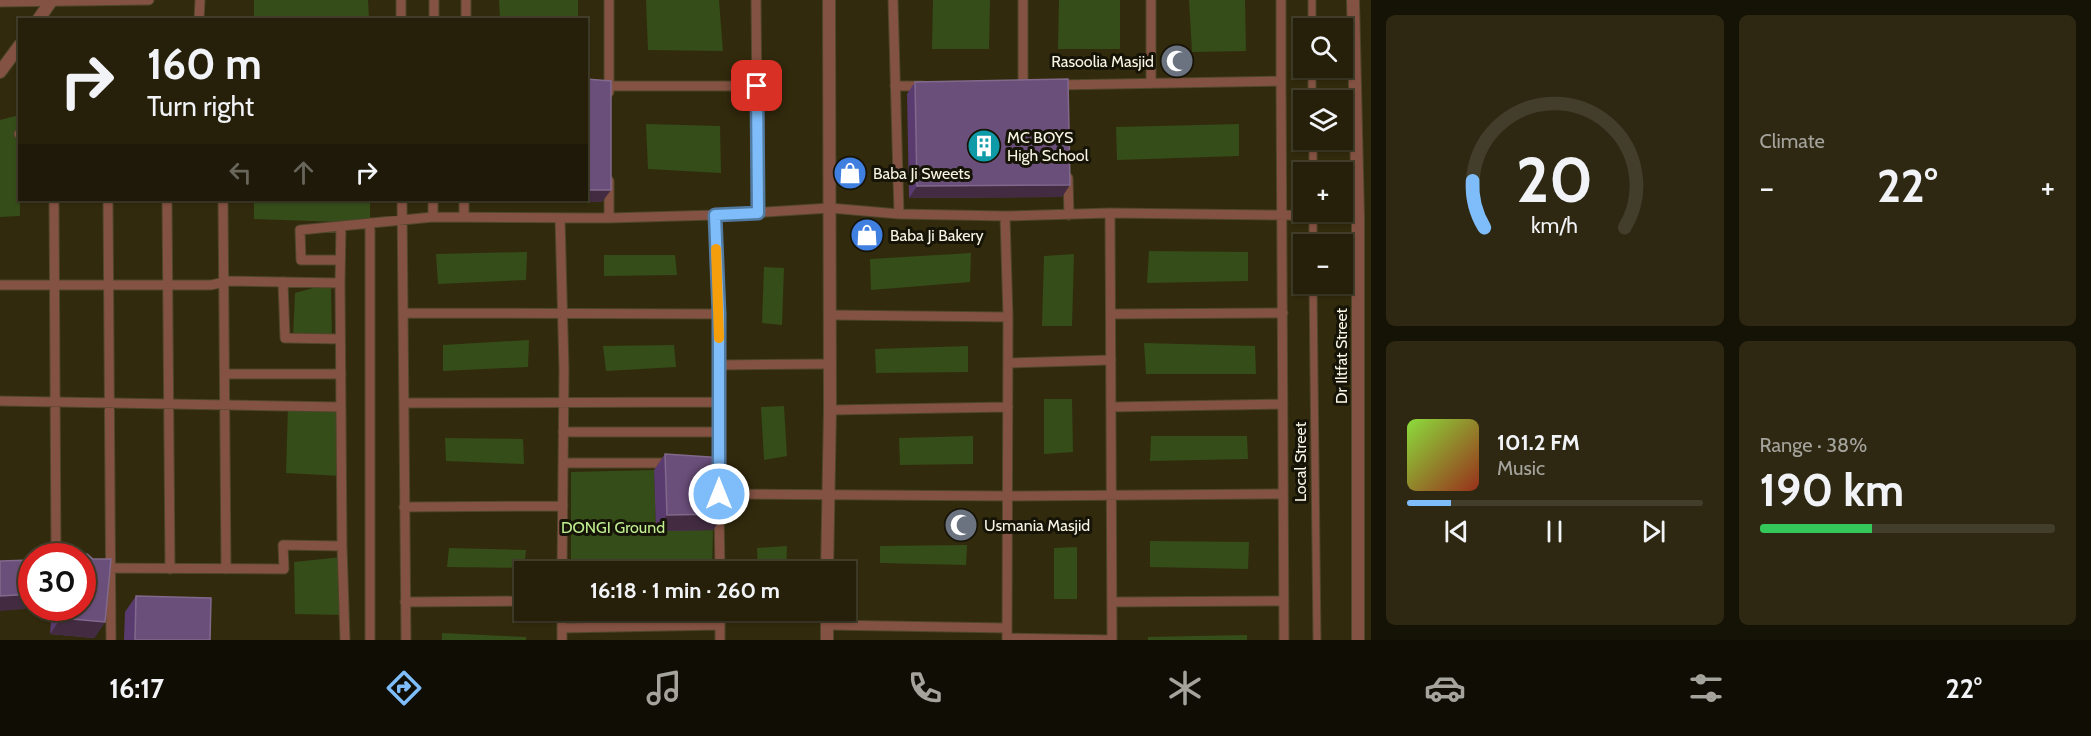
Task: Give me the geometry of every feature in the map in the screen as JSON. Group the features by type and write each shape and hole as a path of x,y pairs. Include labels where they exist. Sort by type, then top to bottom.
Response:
{"street":[{"path":"0,2 149,0"},
{"path":"200,0 200,18"},
{"path":"401,0 401,18"},
{"path":"434,0 434,18"},
{"path":"466,0 466,18"},
{"path":"609,0 609,98"},
{"path":"756,0 758,213"},
{"path":"827,561 830,410 829,0"},
{"path":"893,0 899,214"},
{"path":"1023,0 1023,85"},
{"path":"1151,0 1151,83"},
{"path":"1281,0 1284,640"},
{"path":"1312,0 1312,18"},
{"name":"Dr Iltfat Street","path":"1353,0 1358,216 1358,640"},
{"path":"39,18 51,1"},
{"path":"0,72 18,48"},
{"path":"1044,85 1281,81"},
{"path":"1011,86 1034,85"},
{"path":"1066,85 1066,96"},
{"path":"588,86 757,86"},
{"path":"895,86 930,86"},
{"path":"1068,167 1069,215"},
{"path":"609,170 609,218"},
{"path":"54,201 56,543"},
{"path":"108,201 111,640"},
{"path":"167,201 170,569"},
{"path":"223,201 226,569"},
{"path":"402,201 406,640"},
{"path":"433,201 433,217"},
{"path":"464,201 464,217"},
{"path":"340,260 301,260 300,230 433,217 609,218 830,208 899,214 1005,216 1110,213 1293,214"},
{"path":"1005,216 1008,317 1007,639 1112,640 1110,213"},
{"path":"715,215 719,314 720,561"},
{"path":"1353,216 1358,216"},
{"path":"560,218 564,403 562,561"},
{"path":"370,223 370,640"},
{"path":"340,226 340,407 345,640"},
{"path":"283,282 285,338 340,339"},
{"path":"0,285 340,283"},
{"name":"Local Street","path":"1313,294 1317,640"},
{"path":"404,313 719,314"},
{"path":"1111,314 1283,313"},
{"path":"830,315 1008,317"},
{"path":"1008,363 1111,360"},
{"path":"719,365 829,364"},
{"path":"225,374 341,374"},
{"path":"0,401 340,407"},
{"path":"405,403 719,402"},
{"path":"1111,407 1283,404"},
{"path":"830,410 1008,406"},
{"path":"563,432 719,432"},
{"path":"563,463 683,462"},
{"path":"707,462 719,462"},
{"path":"719,494 1111,496 1282,494"},
{"path":"404,507 563,506"},
{"path":"96,568 284,569 283,545 342,546"},
{"path":"405,602 514,601"},
{"path":"1112,602 1284,602"},
{"path":"562,640 563,621"},
{"path":"720,621 720,640"},
{"path":"826,621 827,640"},
{"path":"563,628 720,625"},
{"path":"826,625 1007,628"}],"green space":[{"path":"254,0 368,0 369,18 254,18"},
{"path":"499,0 578,0 578,18 500,18"},
{"path":"646,0 719,0 723,51 648,50"},
{"path":"933,0 990,0 989,49 932,49"},
{"path":"1059,0 1120,0 1120,49 1058,49"},
{"path":"1189,0 1245,0 1246,51 1192,52"},
{"path":"18,115 20,216 0,217 0,120"},
{"path":"646,124 720,126 721,173 648,169"},
{"path":"1239,124 1239,156 1117,160 1116,127"},
{"path":"254,201 370,201 370,223 254,219"},
{"path":"1149,251 1248,252 1248,281 1147,283"},
{"path":"527,252 526,280 438,284 436,254"},
{"path":"971,253 970,282 871,290 870,259"},
{"path":"1074,254 1072,326 1042,326 1044,256"},
{"path":"604,255 675,255 677,275 604,276"},
{"path":"764,267 784,268 782,325 762,323"},
{"path":"331,283 332,339 293,338 295,293"},
{"path":"529,340 528,367 443,371 443,345"},
{"path":"1144,343 1255,346 1256,374 1146,374"},
{"path":"674,345 676,367 606,371 603,346"},
{"path":"968,346 968,372 876,373 875,349"},
{"path":"1044,399 1072,399 1073,452 1044,454"},
{"path":"288,406 340,407 341,476 286,473"},
{"path":"784,406 787,456 764,460 761,407"},
{"path":"973,436 973,464 900,465 899,438"},
{"path":"1151,436 1247,436 1248,459 1150,461"},
{"path":"445,438 523,439 524,464 446,461"},
{"name":"DONGI Ground","path":"654,470 656,531 713,530 712,561 571,561 571,472"},
{"path":"1150,541 1249,542 1248,569 1150,567"},
{"path":"967,545 966,565 880,563 880,546"},
{"path":"787,546 786,561 758,561 757,548"},
{"path":"1077,547 1077,599 1054,599 1054,548"},
{"path":"449,548 526,550 525,561 514,561 514,568 447,567"},
{"path":"342,557 344,615 295,614 294,562"},
{"path":"571,621 711,621 711,622 571,624"},
{"path":"442,633 526,637 526,640 442,640"},
{"path":"1247,635 1247,640 1148,640 1148,637"}],"building":[{"path":"588,79 611,81 611,190 588,190"},
{"name":"MC BOYS High School","path":"1068,79 1070,185 917,186 915,82"},
{"path":"665,454 724,458 724,514 667,515"},
{"path":"96,559 111,559 105,622 94,621 96,621"},
{"path":"18,560 18,595 0,596 0,561"},
{"path":"136,596 211,598 210,640 135,640"}],"slow traffic":[{"path":"716,249 719,338"}],"place":[{"name":"Rasoolia Masjid","path":"1177,61"},
{"name":"MC BOYS High School","path":"984,146"},
{"name":"Baba Ji Sweets","path":"850,173"},
{"name":"Baba Ji Bakery","path":"867,235"},
{"name":"Usmania Masjid","path":"961,525"}],"route":[{"path":"719,494 719,314 715,215 758,213 757,86"}]}
